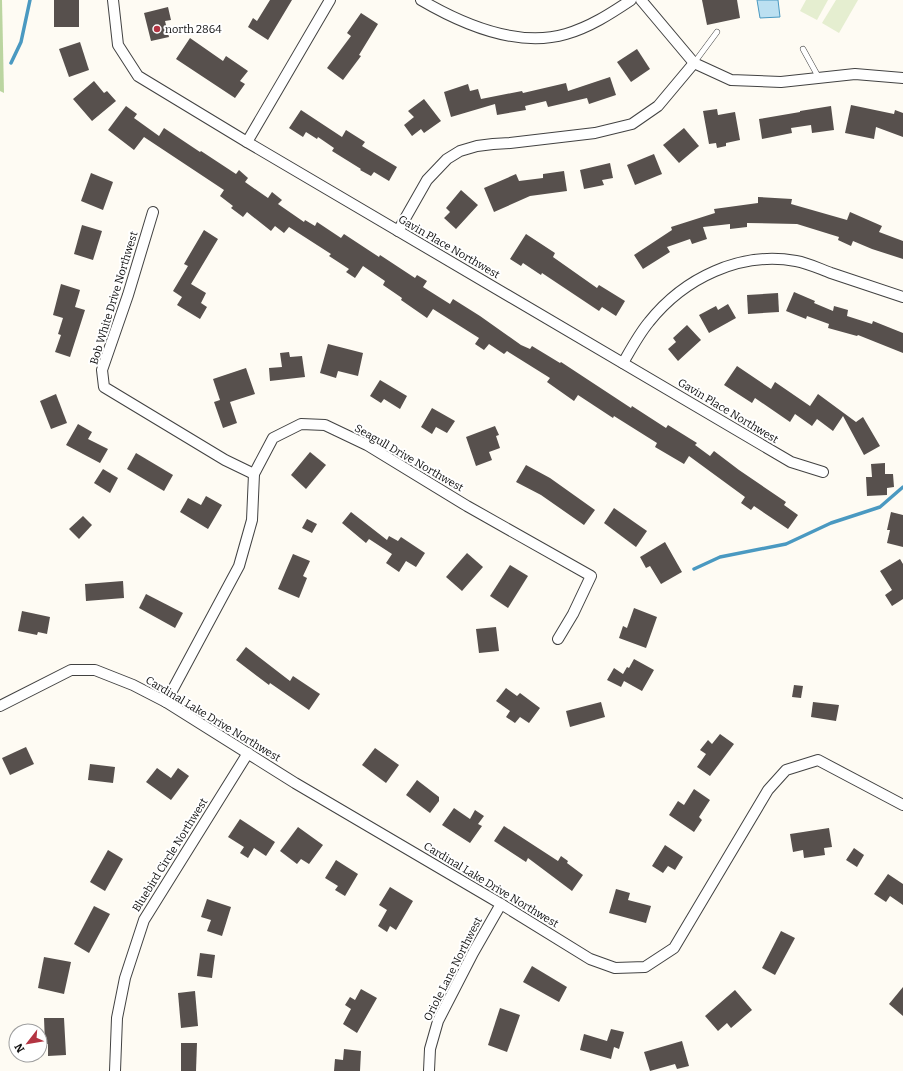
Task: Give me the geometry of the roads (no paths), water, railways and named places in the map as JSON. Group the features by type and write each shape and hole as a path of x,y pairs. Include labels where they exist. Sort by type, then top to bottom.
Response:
{"street":[{"name":"Gavin Place Northwest","path":"113,0 118,45 138,76 247,142 791,462 823,472"},
{"path":"247,142 330,0"},
{"path":"421,0 436,9 472,26 511,36 542,37 565,34 581,29 604,18 631,0"},
{"path":"641,0 694,63 732,80 782,82 855,74 903,78"},
{"path":"398,231 427,180 447,159 460,151 477,146 595,133 632,124 658,106 694,63"},
{"name":"Bob White Drive Northwest","path":"153,212 128,295 102,370 104,387 225,460 254,474"},
{"path":"623,363 648,323 672,298 700,278 731,265 763,259 798,261 903,297"},
{"name":"Seagull Drive Northwest","path":"166,702 239,566 252,520 254,474 273,438 301,424 325,425 367,445 467,506 591,576 573,614 558,639"},
{"name":"Cardinal Lake Drive Northwest","path":"0,706 71,670 95,670 133,685 166,702 295,783 501,904 590,959 615,968 645,967 674,948 768,790 786,770 818,760 903,805"},
{"name":"Bluebird Circle Northwest","path":"116,1071 117,1018 125,978 144,920 248,753"},
{"name":"Oriole Lane Northwest","path":"428,1071 430,1049 438,1021 473,953 501,904"}],"lane":[{"path":"694,63 718,32"},
{"path":"803,49 819,78"}],"water":[{"path":"757,0 778,0 780,17 760,18"}],"waterway":[{"path":"11,63 21,42 30,0"},
{"path":"694,569 720,557 786,544 831,523 880,507 903,487"}],"place":[{"name":"north 2864","path":"157,29"}]}
